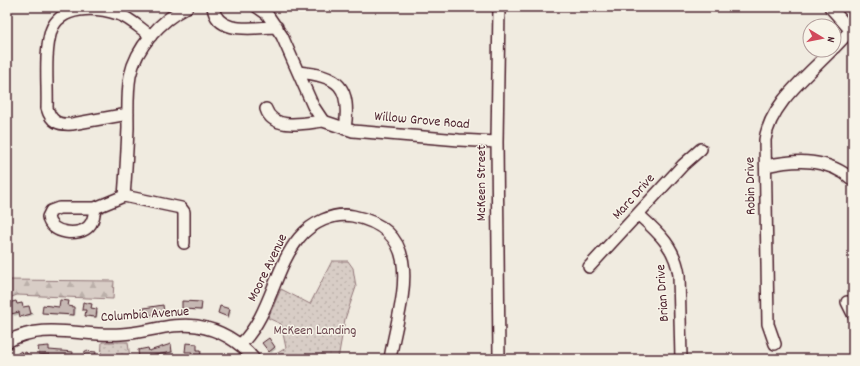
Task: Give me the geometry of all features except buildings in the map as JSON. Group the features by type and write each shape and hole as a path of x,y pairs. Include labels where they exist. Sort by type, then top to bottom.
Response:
{"street":[{"path":"124,196 130,77 133,64 141,49 151,36 177,12 187,7"},
{"path":"213,7 218,21 224,26 277,27"},
{"name":"McKeen Street","path":"499,7 497,142 499,359"},
{"path":"830,7 852,32 842,41"},
{"path":"262,8 277,27 313,106 323,121"},
{"path":"128,114 64,124 54,122 49,115 47,108 48,49 55,23 66,13 75,10 119,10 151,36"},
{"name":"Robin Drive","path":"775,344 768,324 765,140 767,127 772,115 780,104 824,58"},
{"path":"298,72 322,76 338,83 345,97 344,129"},
{"name":"Willow Grove Road","path":"266,109 270,118 279,122 297,124 323,121 344,129 459,140 497,142"},
{"name":"Marc Drive","path":"589,267 639,215 683,165 701,148"},
{"path":"766,166 793,161 820,163 837,169 853,180"},
{"path":"95,208 124,196 181,208 184,212 184,243"},
{"name":"Brian Drive","path":"639,215 664,238 677,262 679,275 681,359"},
{"name":"Moore Avenue","path":"241,344 259,320 286,260 299,237 311,227 332,216 352,216 369,221 384,230 395,243 403,263 405,284 390,359"},
{"path":"847,302 853,314"},
{"name":"Columbia Avenue","path":"7,342 31,332 49,330 120,335 188,325 215,330 230,337 241,344 254,359"}],"green space":[{"name":"McKeen Landing","path":"332,261 348,261 353,268 356,287 345,319 338,359 268,359 286,348 281,324 268,318 281,289 310,304"},
{"path":"7,280 114,281 113,299 17,295 7,299"},
{"path":"102,342 128,342 130,359 101,359"}]}
